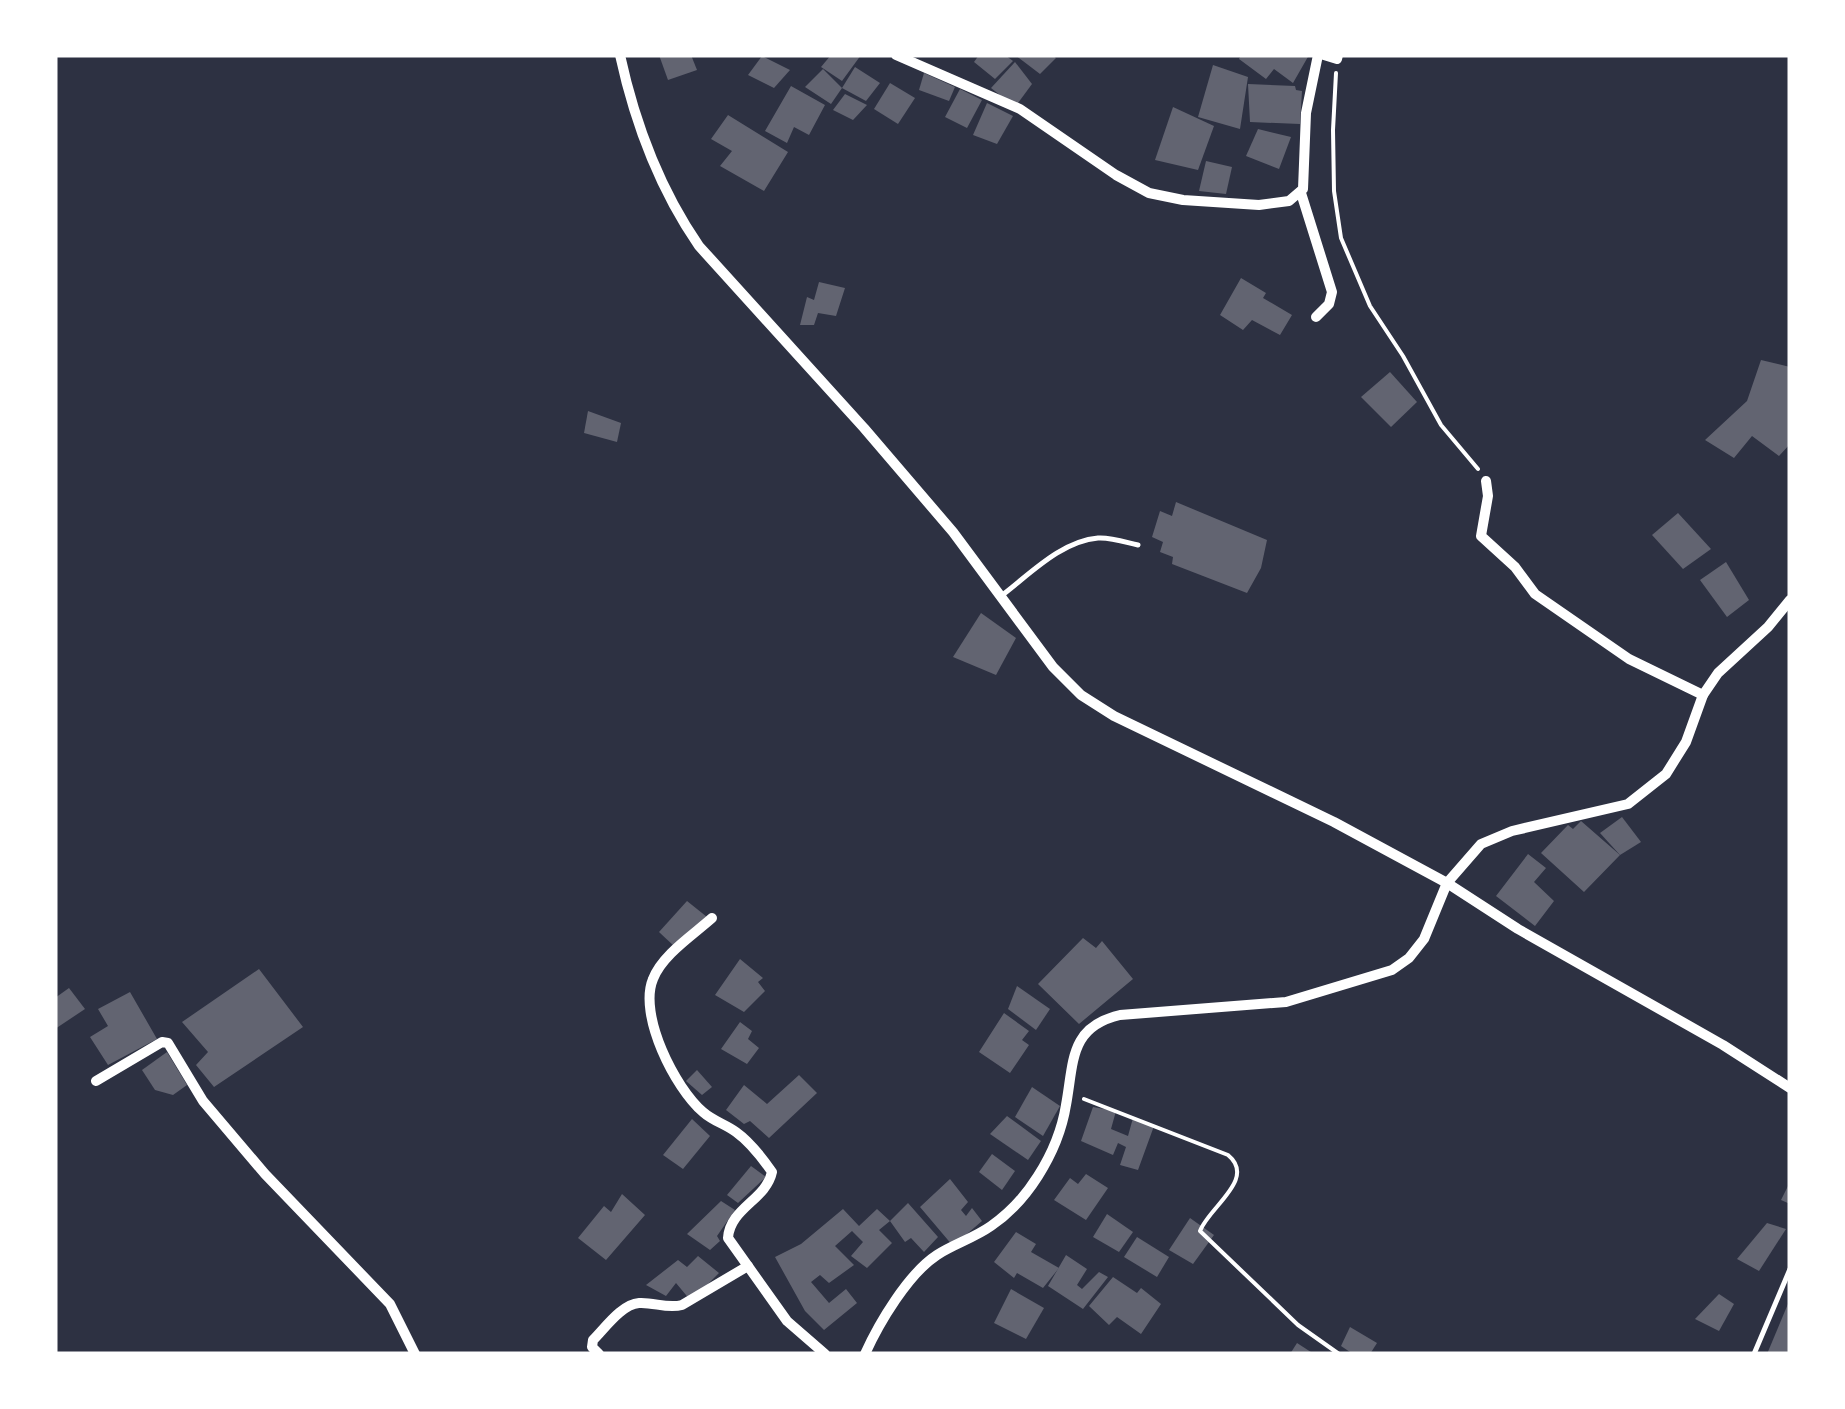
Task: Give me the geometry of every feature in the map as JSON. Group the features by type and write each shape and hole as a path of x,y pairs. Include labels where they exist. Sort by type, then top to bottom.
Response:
{"street":[{"path":"620,55 648,153 678,217 699,246 953,532 1053,667 1081,695 1114,716 1447,883 1518,929 1790,1088"},
{"path":"896,55 1020,109 1116,176 1149,192 1183,200 1259,205 1288,202 1300,193 1304,182 1306,113 1330,56"},
{"path":"1300,193 1332,292 1329,304 1316,317"},
{"path":"1486,482 1488,496 1481,536 1515,567 1529,589 1629,659 1702,695"},
{"path":"866,1354 876,1329 920,1268 937,1254 990,1227 1015,1206 1038,1177 1054,1148 1078,1044 1088,1028 1103,1019 1286,1002 1392,970 1409,958 1424,939 1447,883 1480,844 1512,830 1617,808 1646,792 1666,774 1686,742 1702,695 1718,673 1768,627 1790,600"},
{"path":"712,918 657,970 648,1001 672,1073 687,1096 713,1120 738,1134 772,1172 767,1186 734,1218 727,1235 787,1321 825,1354"},
{"path":"96,1081 162,1042 168,1044 203,1101 264,1174 390,1304 415,1354"},
{"path":"599,1354 592,1346 594,1340 627,1307 642,1303 682,1305 748,1266"}],"lane":[{"path":"1001,596 1075,544 1097,538 1138,545"},
{"path":"1754,1354 1790,1269"}],"path":[{"path":"1330,56 1334,190 1341,238 1370,306 1441,425 1486,482"},
{"path":"1068,1092 1228,1154 1240,1168 1238,1179 1200,1231 1298,1325 1339,1354"}],"building":[{"path":"659,55 691,55 697,70 668,80"},
{"path":"831,55 861,55 842,81 821,67"},
{"path":"979,55 1005,55 1013,61 995,79 974,62"},
{"path":"1015,55 1052,55 1056,58 1040,74"},
{"path":"1241,55 1309,55 1293,83 1274,69 1266,79 1239,59"},
{"path":"762,56 790,70 774,88 748,75"},
{"path":"1015,62 1032,84 1015,107 991,88"},
{"path":"1213,65 1248,77 1240,129 1198,117"},
{"path":"855,67 880,83 866,101 842,88"},
{"path":"823,69 842,88 831,104 805,87"},
{"path":"924,73 955,87 949,101 919,90"},
{"path":"890,83 915,98 898,124 874,109"},
{"path":"1248,84 1295,86 1302,91 1300,124 1250,122"},
{"path":"791,86 825,105 809,135 794,127 787,143 765,131"},
{"path":"960,89 982,100 967,128 945,117"},
{"path":"845,94 867,105 853,120 833,110"},
{"path":"987,103 1013,116 997,144 973,135"},
{"path":"1173,107 1214,126 1198,170 1155,160"},
{"path":"728,115 788,152 764,191 720,166 732,151 711,139"},
{"path":"1258,129 1291,137 1279,169 1246,156"},
{"path":"1206,161 1232,167 1226,194 1199,191"},
{"path":"1241,278 1266,293 1263,298 1292,315 1280,335 1252,320 1243,330 1220,315"},
{"path":"819,282 845,288 836,316 818,313 814,325 800,325 807,297 814,300"},
{"path":"1761,360 1790,367 1790,444 1779,456 1752,436 1734,458 1705,440 1747,401"},
{"path":"1390,372 1417,402 1391,427 1361,397"},
{"path":"588,411 621,423 617,442 584,433"},
{"path":"1176,502 1267,540 1261,568 1247,593 1172,564 1173,557 1160,552 1163,542 1152,537 1160,511 1172,516"},
{"path":"1678,513 1711,549 1683,569 1652,535"},
{"path":"1726,562 1749,600 1727,617 1700,580"},
{"path":"981,613 1016,638 996,675 953,657"},
{"path":"1622,817 1641,842 1620,855 1600,833"},
{"path":"1581,821 1620,855 1584,892 1541,853 1568,825 1573,829"},
{"path":"1528,854 1546,868 1534,882 1554,901 1535,926 1496,896"},
{"path":"687,901 707,917 675,947 659,932"},
{"path":"1083,938 1096,948 1102,941 1133,979 1079,1024 1038,984"},
{"path":"740,959 763,978 758,982 765,991 744,1012 715,995"},
{"path":"259,969 303,1027 214,1087 196,1065 208,1052 182,1022"},
{"path":"1017,986 1050,1009 1036,1030 1008,1009"},
{"path":"69,988 85,1009 55,1029 55,998"},
{"path":"130,992 157,1039 108,1065 90,1037 108,1026 98,1009"},
{"path":"1004,1013 1029,1031 1022,1040 1029,1045 1010,1073 979,1052"},
{"path":"740,1022 752,1031 748,1039 759,1048 747,1064 721,1049"},
{"path":"167,1052 187,1085 173,1095 155,1090 142,1070"},
{"path":"697,1070 712,1087 702,1095 686,1081"},
{"path":"799,1075 817,1093 769,1138 750,1121 744,1124 726,1110 744,1085 767,1104"},
{"path":"1032,1087 1060,1106 1043,1136 1015,1117"},
{"path":"1093,1107 1116,1111 1111,1129 1128,1136 1133,1118 1154,1126 1138,1170 1120,1165 1126,1147 1118,1143 1113,1155 1081,1141"},
{"path":"1007,1116 1041,1141 1028,1160 990,1134"},
{"path":"692,1119 710,1136 683,1169 663,1155"},
{"path":"992,1154 1015,1171 1002,1190 979,1172"},
{"path":"751,1166 766,1177 738,1203 727,1195"},
{"path":"1086,1174 1108,1188 1086,1220 1054,1200 1070,1178 1078,1184"},
{"path":"950,1179 968,1202 961,1210 966,1216 972,1208 982,1221 953,1246 920,1207"},
{"path":"1790,1182 1790,1204 1781,1200"},
{"path":"622,1194 645,1215 606,1260 578,1238 604,1206 611,1212"},
{"path":"721,1201 735,1210 717,1236 720,1241 710,1250 687,1234"},
{"path":"908,1203 938,1237 924,1252 911,1238 905,1242 890,1221"},
{"path":"843,1209 859,1226 877,1209 890,1221 879,1230 892,1243 867,1268 851,1256 863,1242 852,1231 835,1246 854,1265 829,1283 820,1275 811,1282 829,1303 846,1289 857,1303 824,1330 805,1311 775,1257 801,1244"},
{"path":"1107,1214 1133,1232 1119,1252 1093,1237"},
{"path":"1190,1218 1214,1235 1193,1264 1169,1250"},
{"path":"1767,1223 1786,1229 1759,1271 1737,1259"},
{"path":"1016,1232 1036,1244 1031,1252 1059,1268 1043,1288 1017,1273 1014,1278 994,1262"},
{"path":"1137,1237 1169,1257 1157,1277 1124,1257"},
{"path":"1066,1255 1087,1269 1077,1285 1082,1289 1099,1272 1108,1277 1083,1309 1048,1286"},
{"path":"698,1256 719,1273 691,1301 676,1283 666,1296 646,1285 678,1260 687,1267"},
{"path":"1113,1277 1137,1293 1141,1288 1161,1304 1141,1334 1117,1317 1109,1325 1089,1306"},
{"path":"1011,1289 1044,1308 1026,1339 994,1323"},
{"path":"1719,1294 1734,1304 1719,1331 1695,1319"},
{"path":"1790,1299 1790,1354 1767,1354"},
{"path":"1350,1327 1377,1343 1370,1354 1353,1354 1341,1346"},
{"path":"1297,1343 1314,1354 1290,1354"}]}
